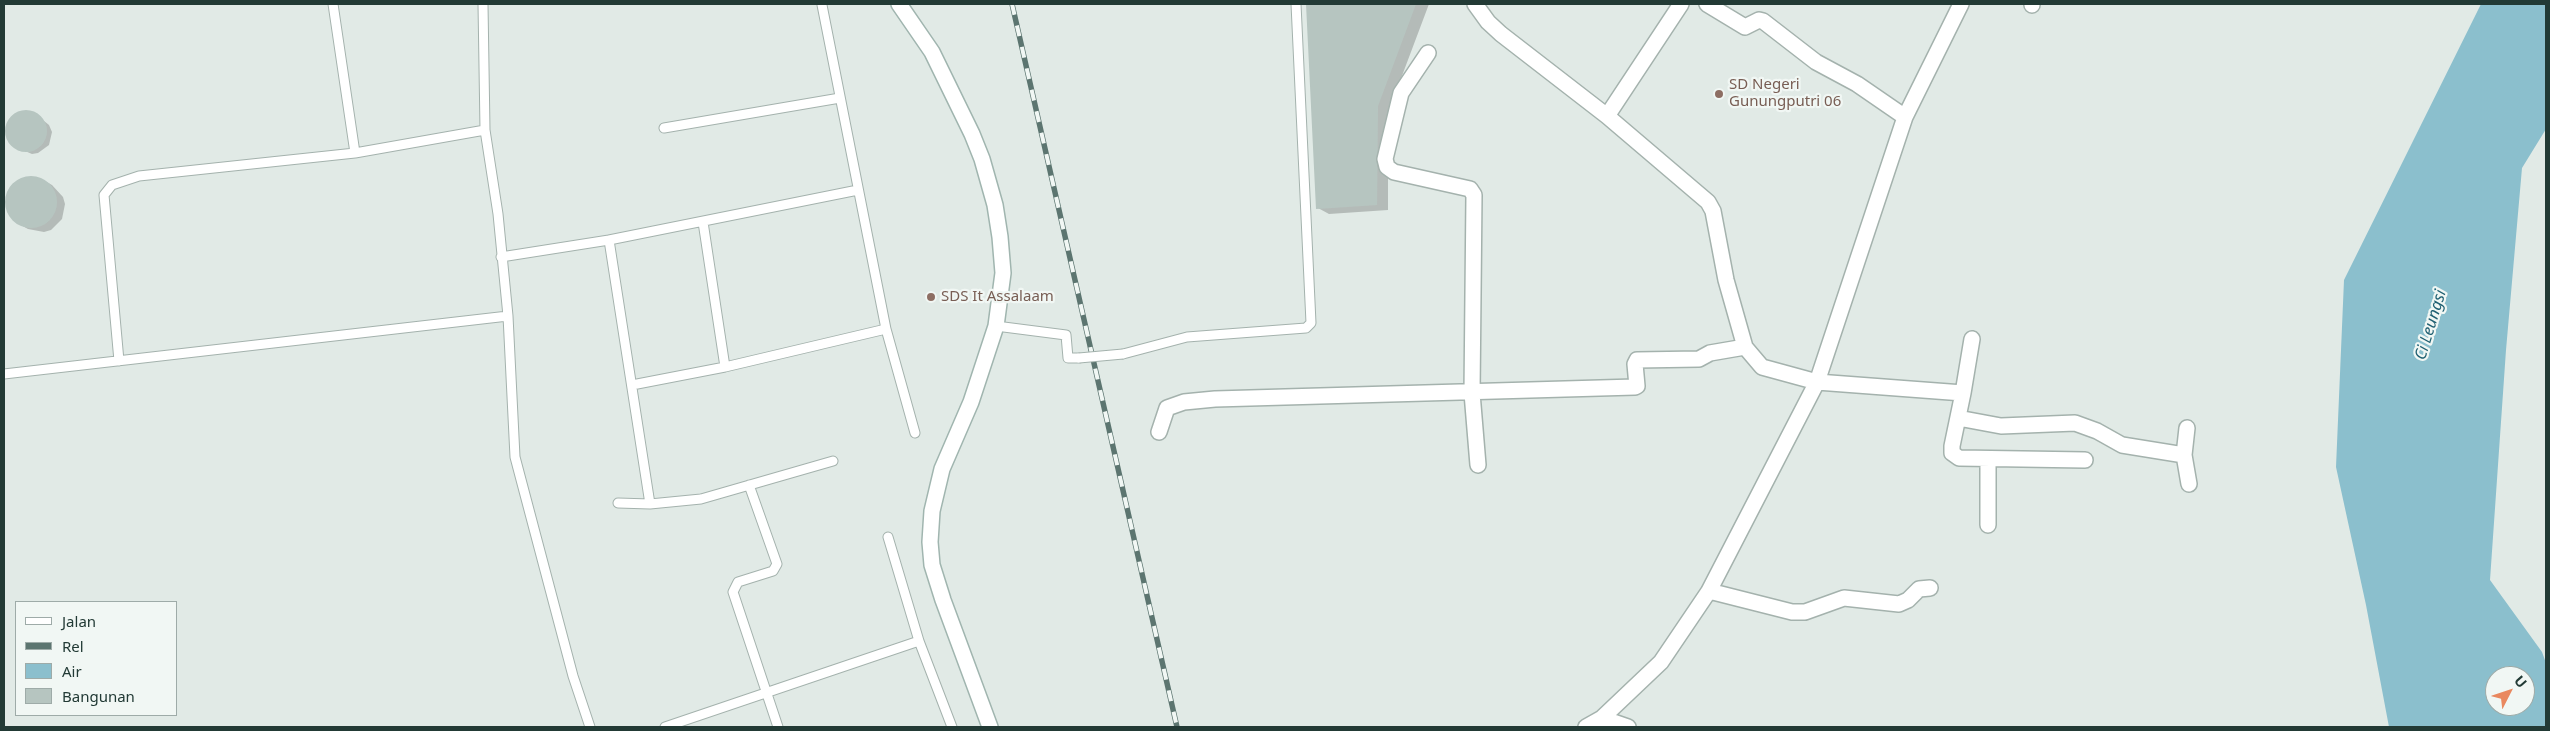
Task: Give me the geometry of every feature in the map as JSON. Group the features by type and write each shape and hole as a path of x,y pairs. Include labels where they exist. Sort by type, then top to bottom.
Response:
{"street":[{"path":"899,4 932,52 950,86 982,159 995,205 1000,237 1002,273 996,326 971,402 942,469 932,511 930,542 932,565 990,727"},
{"path":"1475,4 1488,22 1501,34 1607,116 1708,202 1713,211 1726,280 1745,347 1762,367 1817,382 1963,393"},
{"path":"1607,116 1681,4"},
{"path":"1707,4 1745,27 1759,20 1763,21 1816,62 1857,84 1905,117"},
{"path":"1586,727 1602,718 1661,662 1709,591 1817,382 1905,117 1961,4"},
{"path":"1428,54 1401,93 1385,159 1387,167 1394,172 1470,190 1474,195 1472,393 1478,465"},
{"path":"1972,338 1952,446 1954,456 1988,460 2085,460"},
{"path":"1159,432 1168,408 1184,402 1215,399 1635,387 1635,364 1637,360 1699,359 1710,353 1745,347"},
{"path":"1958,418 2001,426 2075,423 2097,431 2122,445 2184,455"},
{"path":"2187,428 2184,455 2189,484"},
{"path":"1988,460 1988,525"},
{"path":"1709,591 1792,612 1805,612 1844,598 1899,604 1908,600 1919,589 1930,588"},
{"path":"1602,718 1628,727"}],"lane":[{"path":"333,4 355,153"},
{"path":"483,4 485,130 498,214 508,316 515,457 573,676 590,727"},
{"path":"996,326 1066,336 1068,358 1078,358 1124,354 1187,337 1306,328 1311,323 1296,4"},
{"path":"822,6 886,329 915,433"},
{"path":"664,128 840,98"},
{"path":"119,361 104,195 112,186 139,176 355,153 485,130"},
{"path":"501,257 609,240 858,190"},
{"path":"703,222 725,367"},
{"path":"609,240 650,504"},
{"path":"4,374 508,316"},
{"path":"632,385 725,367 886,329"},
{"path":"618,503 650,504 700,499 833,462"},
{"path":"749,485 777,564 773,571 738,582 733,592 778,727"},
{"path":"888,537 920,641 952,727"},
{"path":"665,727 767,695 920,641"}],"water":[{"name":"Ci Leungsi","path":"2481,4 2546,4 2546,129 2522,168 2506,350 2490,580 2542,652 2546,663 2546,727 2389,727 2366,605 2336,467 2344,280"}],"building":[{"path":"1306,4 1416,4 1378,106 1377,205 1316,209"},
{"path":"22,110 30,110 41,116 47,131 41,146 30,152 22,152 11,146 5,135 5,127 11,116"},
{"path":"26,176 36,176 45,180 53,188 57,202 53,216 45,224 36,228 26,228 17,224 9,216 5,207 5,197 9,188 17,180"}],"railway":[{"path":"1012,4 1177,727"}],"place":[{"name":"SD Negeri Gunungputri 06","path":"1719,94"},
{"name":"SDS It Assalaam","path":"931,297"}]}
